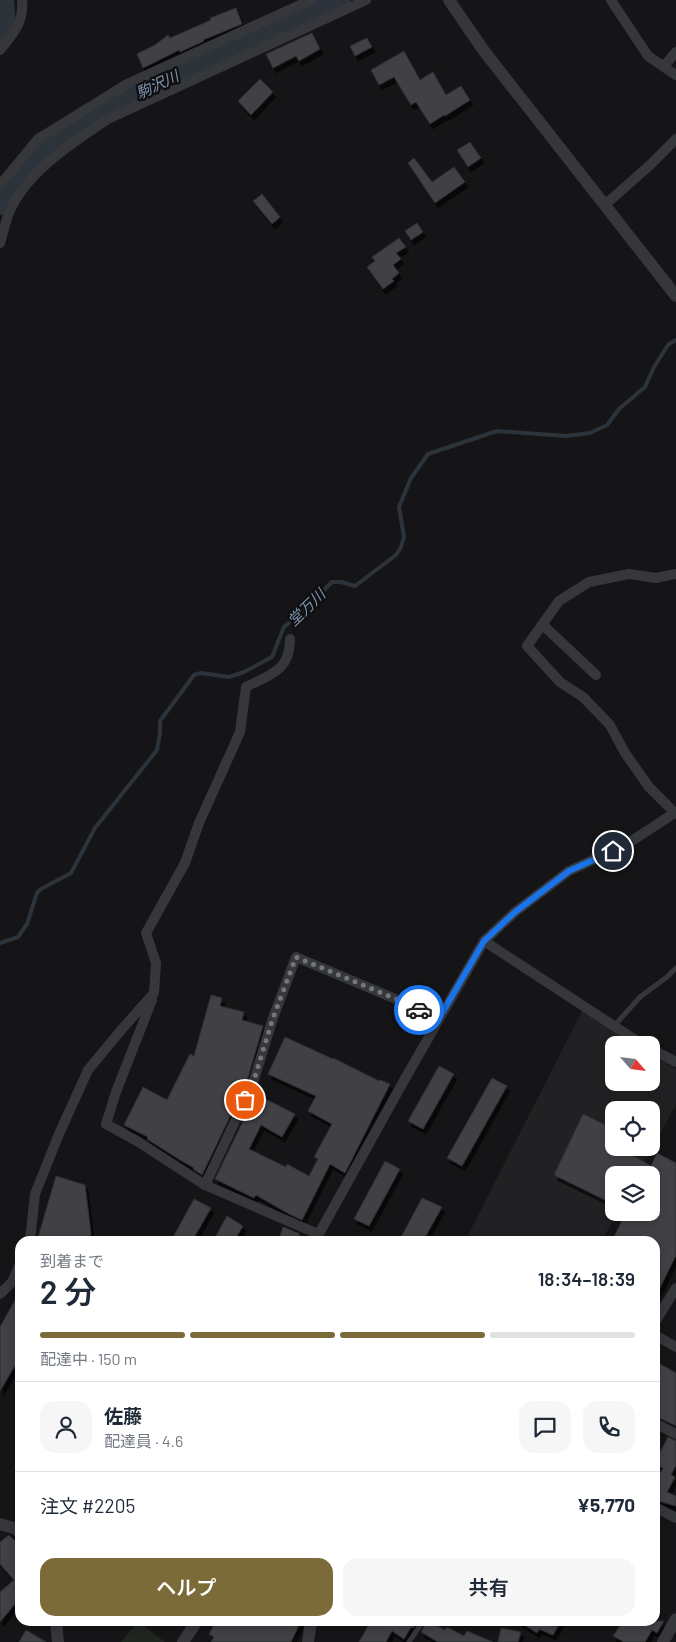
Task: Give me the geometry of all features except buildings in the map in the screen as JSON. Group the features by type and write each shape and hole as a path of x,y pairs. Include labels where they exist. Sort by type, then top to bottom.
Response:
{"street":[{"path":"0,50 16,28 23,12 22,0"},
{"path":"0,185 38,140 127,84 311,0"},
{"path":"0,243 9,212 20,193 62,151 108,119 366,0"},
{"path":"449,0 484,51 606,204 676,296"},
{"path":"611,0 648,56 676,75"},
{"path":"664,66 676,52"},
{"path":"606,204 650,165 676,138"},
{"path":"317,1236 484,941 515,912 569,871 627,844 675,813 649,787 624,753 610,725 583,697 560,682 527,646 559,601 589,582 629,574 656,578 676,574"},
{"path":"543,625 596,675"},
{"path":"290,640 290,650 282,668 246,688 240,732 199,823 185,863 146,933 156,963 154,993 116,1092 106,1124 138,1141 206,1185 314,1236"},
{"path":"484,941 628,1036"},
{"path":"206,1185 253,1083 273,1018 296,957 410,1005 437,1022"},
{"path":"31,1236 35,1194 59,1134 88,1070 154,993"},
{"path":"660,1054 676,1062"},
{"path":"0,1294 12,1282 15,1275"},
{"path":"660,1314 676,1288"},
{"path":"660,1338 676,1347"},
{"path":"660,1426 676,1434"},
{"path":"660,1510 676,1518"},
{"path":"0,1524 15,1529"},
{"path":"663,1642 676,1619"},
{"path":"56,1626 58,1642"},
{"path":"183,1642 194,1626"},
{"path":"308,1642 312,1626"}],"lane":[{"path":"614,1027 640,997 676,968"},
{"path":"409,1642 420,1626"}],"shaded area":[{"path":"582,1011 622,1036 605,1036 605,1091 660,1091 660,1059 676,1069 676,1104 660,1134 660,1101 605,1101 605,1156 648,1156 643,1166 605,1166 605,1221 613,1221 605,1236 468,1236"},
{"path":"135,1626 143,1626 165,1642 121,1642"}],"waterway":[{"path":"0,34 5,27 3,0"},
{"name":"駒沢川","path":"0,204 3,195 37,159 68,133 103,109 251,42 294,19 340,0"},
{"name":"堂万川","path":"0,943 18,937 27,924 37,893 41,889 71,873 95,828 157,750 160,721 194,675 201,673 229,677 244,672 272,657 284,627 332,582 341,582 355,586 396,555 404,537 399,507 411,478 428,454 497,431 566,436 590,433 607,425 619,409 645,387 654,367 668,345 676,340"}],"way so far":[{"path":"245,1100 253,1083 273,1018 296,957 419,1010"}],"route":[{"path":"419,1010 437,1022 484,941 515,912 569,871 613,851"}]}
